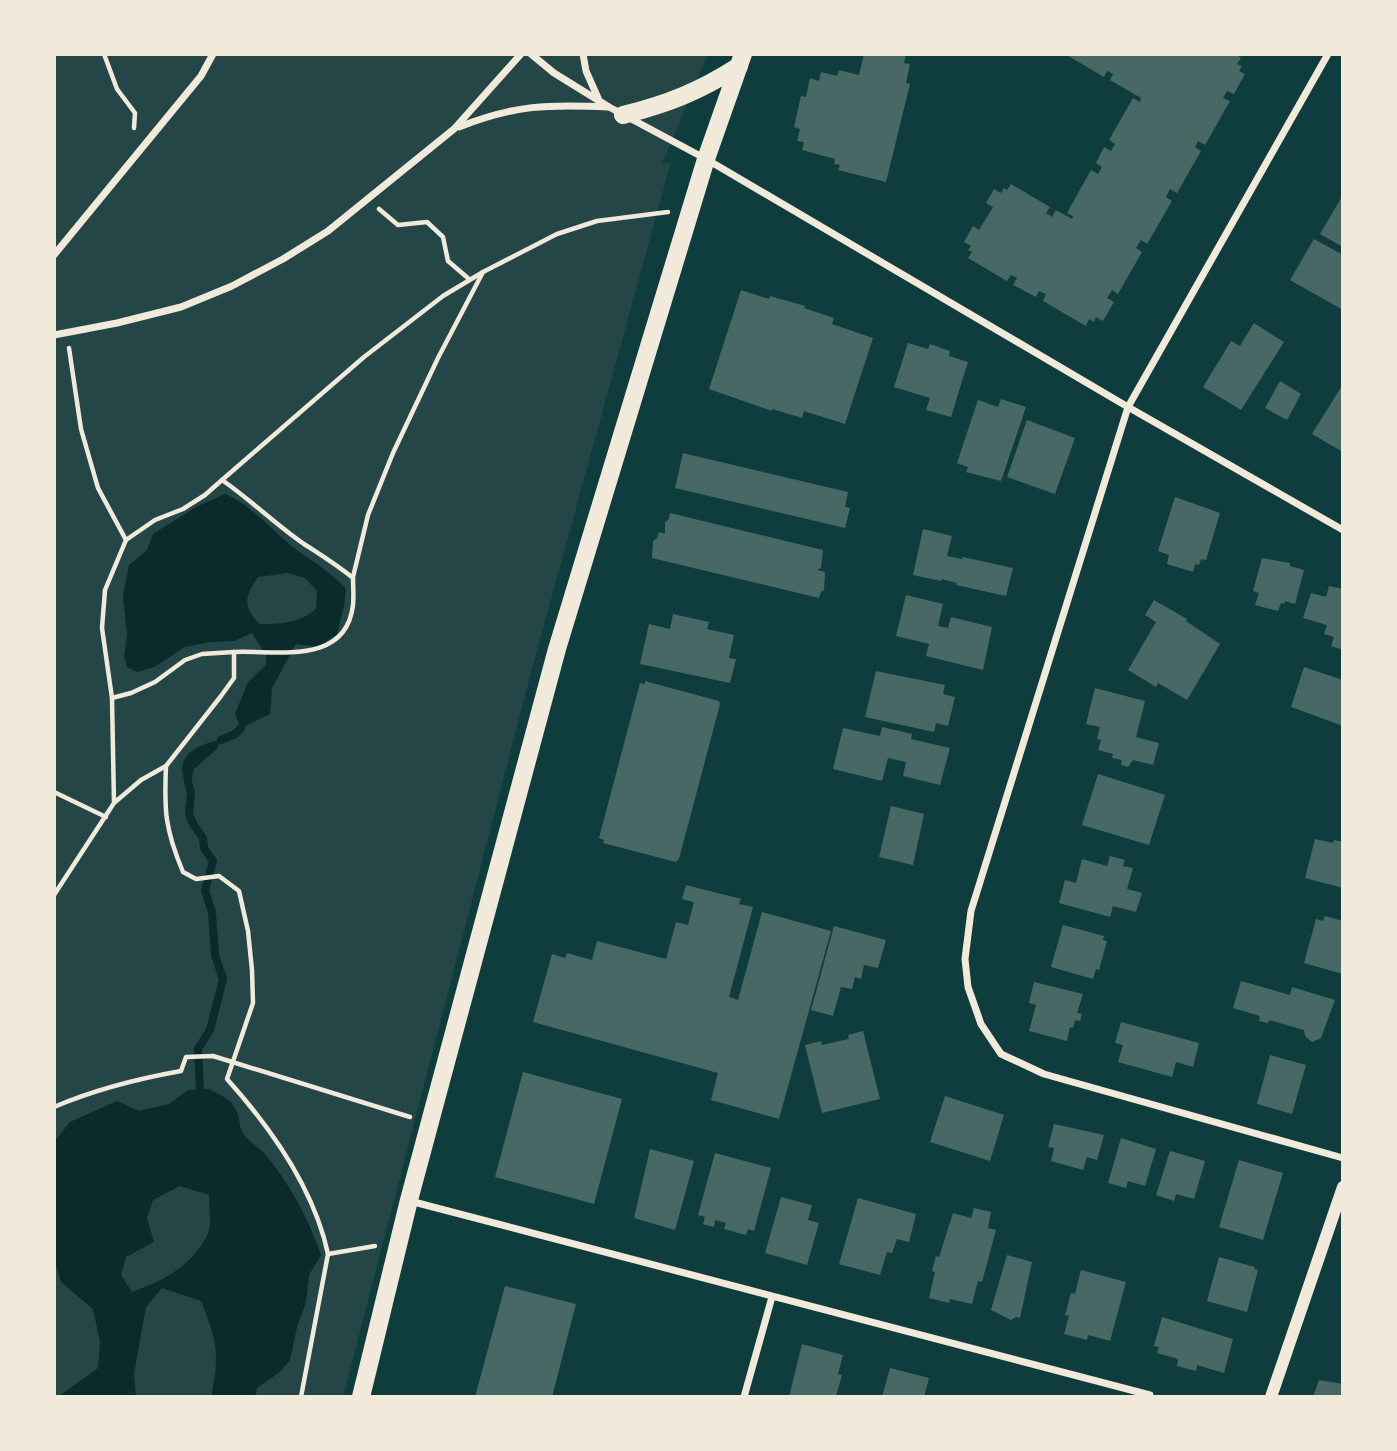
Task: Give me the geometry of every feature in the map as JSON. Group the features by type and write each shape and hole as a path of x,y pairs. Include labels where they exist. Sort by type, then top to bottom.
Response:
{"main road":[{"path":"616,111 661,106 705,88 741,60"},
{"path":"361,1397 409,1200 557,649 706,159 741,60"}],"street":[{"path":"54,255 184,98 201,76 212,54"},
{"path":"54,335 181,307 232,286 283,259 327,231 454,129 521,54"},
{"path":"531,54 554,73 600,102 706,159 1343,530"},
{"path":"583,54 586,71 600,102"},
{"path":"1328,54 1128,407 971,911 965,959 968,987 981,1024 1001,1054 1044,1074 1343,1158"},
{"path":"454,129 487,116 522,107 566,105 616,111"},
{"path":"1271,1397 1342,1195"},
{"path":"409,1200 1150,1395"},
{"path":"744,1397 772,1297"}],"path":[{"path":"104,54 117,89 135,113 134,129"},
{"path":"367,199 398,225 426,222 443,237 448,261 470,279"},
{"path":"114,803 112,698 102,628 105,590 126,540 155,520 183,509 205,495 364,357 443,296 470,279 524,249 597,220 669,212"},
{"path":"112,698 155,682 184,660 202,654 321,649 335,641 346,628 353,607 353,578 368,515 393,453 438,358 484,272"},
{"path":"67,333 80,429 99,488 126,540"},
{"path":"222,480 304,544 332,560 353,578"},
{"path":"54,895 114,803 141,780 166,765 234,678 233,652"},
{"path":"166,765 164,805 167,831 183,872 196,879 219,876 239,891 248,931 253,970 253,1003 227,1079 253,1107 285,1155 323,1232 328,1254 301,1397"},
{"path":"54,792 106,817"},
{"path":"54,1107 132,1079 181,1071 186,1058 213,1056 431,1124"},
{"path":"328,1254 399,1242"}],"shaded area":[{"path":"54,54 708,54 662,164 671,162 533,665 343,1397 54,1397"},
{"path":"225,494 235,499 346,589 337,634 318,647 296,644 272,688 270,714 241,728 235,714 248,682 266,665 266,655 252,633 234,641 185,647 154,667 137,672 127,667 124,657 127,634 123,596 129,565 147,550 153,534 196,507","holes":["287,573 305,578 317,591 316,609 289,622 259,624 247,601 258,577"]},
{"path":"221,740 217,749 194,769 191,782 185,782 183,765 190,752 204,744"},
{"path":"209,1089 232,1104 243,1134 262,1151 281,1175 297,1200 316,1241 321,1255 309,1275 306,1302 290,1360 280,1372 257,1388 255,1397 211,1397 215,1348 211,1327 201,1301 162,1288 146,1307 134,1373 136,1397 58,1397 98,1368 100,1342 93,1309 61,1282 54,1258 54,1142 70,1122 117,1101 139,1111 169,1104 188,1090","holes":["180,1186 209,1195 209,1229 195,1254 166,1277 132,1292 121,1275 126,1257 154,1242 147,1218 153,1200"]}],"building":[{"path":"864,54 906,54 904,63 910,64 906,83 910,84 886,182 838,170 840,165 834,164 835,159 802,150 804,142 797,141 800,129 794,127 801,96 806,97 810,78 819,81 821,72 837,76 839,70 859,75"},
{"path":"1065,54 1235,54 1241,58 1237,64 1242,66 1239,71 1245,74 1234,94 1227,91 1223,98 1230,101 1205,145 1198,141 1195,147 1201,151 1177,193 1170,189 1166,197 1172,201 1147,244 1141,240 1136,248 1142,252 1118,294 1112,290 1107,298 1114,302 1103,321 1096,317 1094,322 1089,319 1086,326 1043,301 1046,294 1039,291 1036,297 1013,285 1017,278 1011,275 1007,281 968,258 972,252 968,250 971,246 964,242 973,226 979,230 993,207 986,203 994,189 1001,193 1011,184 1050,207 1046,213 1052,217 1056,210 1072,219 1073,216 1067,213 1091,170 1098,174 1102,167 1096,163 1104,147 1111,151 1115,144 1109,140 1133,98 1140,102 1141,98 1110,80 1113,74 1107,71 1104,77"},
{"path":"1343,195 1343,247 1320,234"},
{"path":"1314,239 1343,255 1343,310 1290,280"},
{"path":"741,290 805,306 804,308 834,318 832,324 873,338 845,424 804,411 802,418 772,411 709,389"},
{"path":"1254,323 1284,342 1241,410 1203,387 1231,341 1240,346"},
{"path":"908,343 928,349 930,344 950,351 949,356 968,362 951,417 926,410 930,398 894,387"},
{"path":"1280,381 1301,394 1287,420 1265,408"},
{"path":"1343,384 1343,452 1312,434"},
{"path":"1001,399 1026,407 1001,481 966,472 968,467 957,463 978,400 998,407"},
{"path":"1027,420 1075,438 1055,494 1007,477"},
{"path":"683,453 848,492 845,507 850,508 845,528 675,488"},
{"path":"1175,497 1220,513 1206,560 1201,559 1199,565 1195,564 1193,572 1167,564 1169,555 1158,551"},
{"path":"670,513 823,550 821,568 817,570 825,572 824,590 819,598 652,558 653,541 659,532 665,534 665,522"},
{"path":"923,529 952,536 947,556 1013,568 1006,596 956,585 957,583 942,579 941,581 913,575"},
{"path":"1262,558 1290,563 1290,566 1304,570 1295,604 1285,601 1284,604 1281,603 1278,611 1255,605 1259,593 1253,591"},
{"path":"1329,586 1343,589 1343,650 1331,646 1334,637 1324,634 1327,625 1303,618 1311,593 1326,597"},
{"path":"906,595 943,604 938,626 948,628 951,617 992,627 983,670 926,656 929,644 896,636"},
{"path":"1154,600 1187,619 1186,621 1220,644 1187,700 1158,683 1156,687 1128,670 1156,622 1145,615"},
{"path":"673,614 709,622 707,629 734,635 729,658 736,659 730,683 640,664 649,624 670,629"},
{"path":"1304,667 1343,680 1343,726 1291,707"},
{"path":"876,671 945,685 943,694 955,697 948,726 936,723 934,732 865,717"},
{"path":"645,681 719,701 720,704 676,862 603,843 604,840 599,838 640,683 645,684"},
{"path":"1095,688 1145,701 1136,737 1159,743 1153,765 1133,760 1128,767 1121,765 1122,760 1112,758 1113,754 1098,750 1101,740 1097,739 1100,727 1086,724"},
{"path":"882,727 912,734 911,739 950,748 940,785 903,776 906,762 888,758 882,781 833,769 843,728 880,736"},
{"path":"1098,774 1165,795 1149,845 1082,825"},
{"path":"891,806 924,814 913,865 879,857"},
{"path":"1315,839 1343,842 1343,888 1305,878"},
{"path":"1110,856 1125,860 1123,866 1133,868 1127,889 1142,893 1136,912 1113,906 1110,917 1059,903 1065,880 1076,883 1082,859 1107,866"},
{"path":"686,885 741,899 739,904 753,907 729,997 738,1000 762,912 831,931 779,1119 711,1100 718,1073 533,1022 552,954 565,958 567,953 592,960 597,941 666,959 676,922 688,925 694,902 682,899"},
{"path":"1325,916 1343,921 1343,974 1304,963 1316,919 1323,921"},
{"path":"1063,925 1104,936 1103,940 1107,941 1099,970 1096,969 1093,979 1051,967"},
{"path":"834,926 886,940 878,968 864,965 861,979 855,977 852,989 841,987 833,1016 811,1010"},
{"path":"1241,981 1290,995 1292,987 1335,1000 1321,1038 1312,1042 1305,1036 1304,1030 1269,1020 1268,1023 1259,1021 1260,1016 1233,1008"},
{"path":"1034,982 1083,994 1077,1013 1082,1014 1080,1021 1075,1020 1073,1028 1070,1027 1067,1041 1029,1031 1036,1005 1029,1003"},
{"path":"1121,1022 1199,1043 1193,1067 1176,1062 1172,1077 1118,1062 1123,1045 1115,1043"},
{"path":"863,1031 880,1099 822,1113 805,1045 821,1041 822,1045 849,1039 848,1035"},
{"path":"1270,1055 1306,1065 1292,1114 1257,1104"},
{"path":"523,1072 622,1099 594,1204 495,1177"},
{"path":"945,1096 1004,1115 990,1161 930,1142"},
{"path":"1054,1124 1104,1135 1097,1160 1087,1157 1083,1170 1051,1161 1054,1148 1048,1147"},
{"path":"1121,1138 1156,1149 1145,1186 1128,1181 1126,1188 1108,1183"},
{"path":"650,1149 694,1161 675,1230 634,1218"},
{"path":"1170,1151 1205,1161 1194,1199 1176,1194 1174,1201 1156,1195"},
{"path":"715,1153 771,1168 754,1231 748,1229 746,1235 724,1229 726,1223 715,1220 714,1227 703,1224 705,1217 698,1215"},
{"path":"1239,1160 1283,1173 1263,1240 1219,1227"},
{"path":"781,1197 812,1205 808,1220 819,1223 807,1265 765,1253"},
{"path":"858,1198 916,1214 909,1242 897,1239 892,1253 887,1252 880,1275 839,1264"},
{"path":"974,1208 991,1212 988,1228 996,1230 982,1282 978,1281 972,1304 950,1299 949,1303 929,1298 936,1256 939,1257 953,1213 971,1218"},
{"path":"1007,1255 1032,1262 1020,1318 1011,1320 991,1310"},
{"path":"1219,1257 1258,1270 1247,1312 1207,1301"},
{"path":"1081,1270 1126,1282 1110,1341 1088,1335 1087,1340 1064,1334 1069,1316 1065,1315 1071,1293 1075,1294"},
{"path":"505,1286 576,1304 552,1397 475,1397"},
{"path":"1162,1317 1233,1339 1224,1373 1197,1365 1196,1371 1177,1366 1178,1360 1175,1358 1157,1353 1159,1347 1154,1346"},
{"path":"802,1344 843,1355 838,1374 842,1375 836,1396 789,1397"},
{"path":"890,1368 929,1378 924,1397 882,1397"},
{"path":"1319,1380 1343,1384 1343,1397 1313,1397"}],"waterway":[{"path":"221,740 241,728"},
{"path":"188,782 191,793 189,813 203,838 204,848 213,861 205,891 212,912 215,955 223,979 210,1030 198,1049 200,1089"}]}
